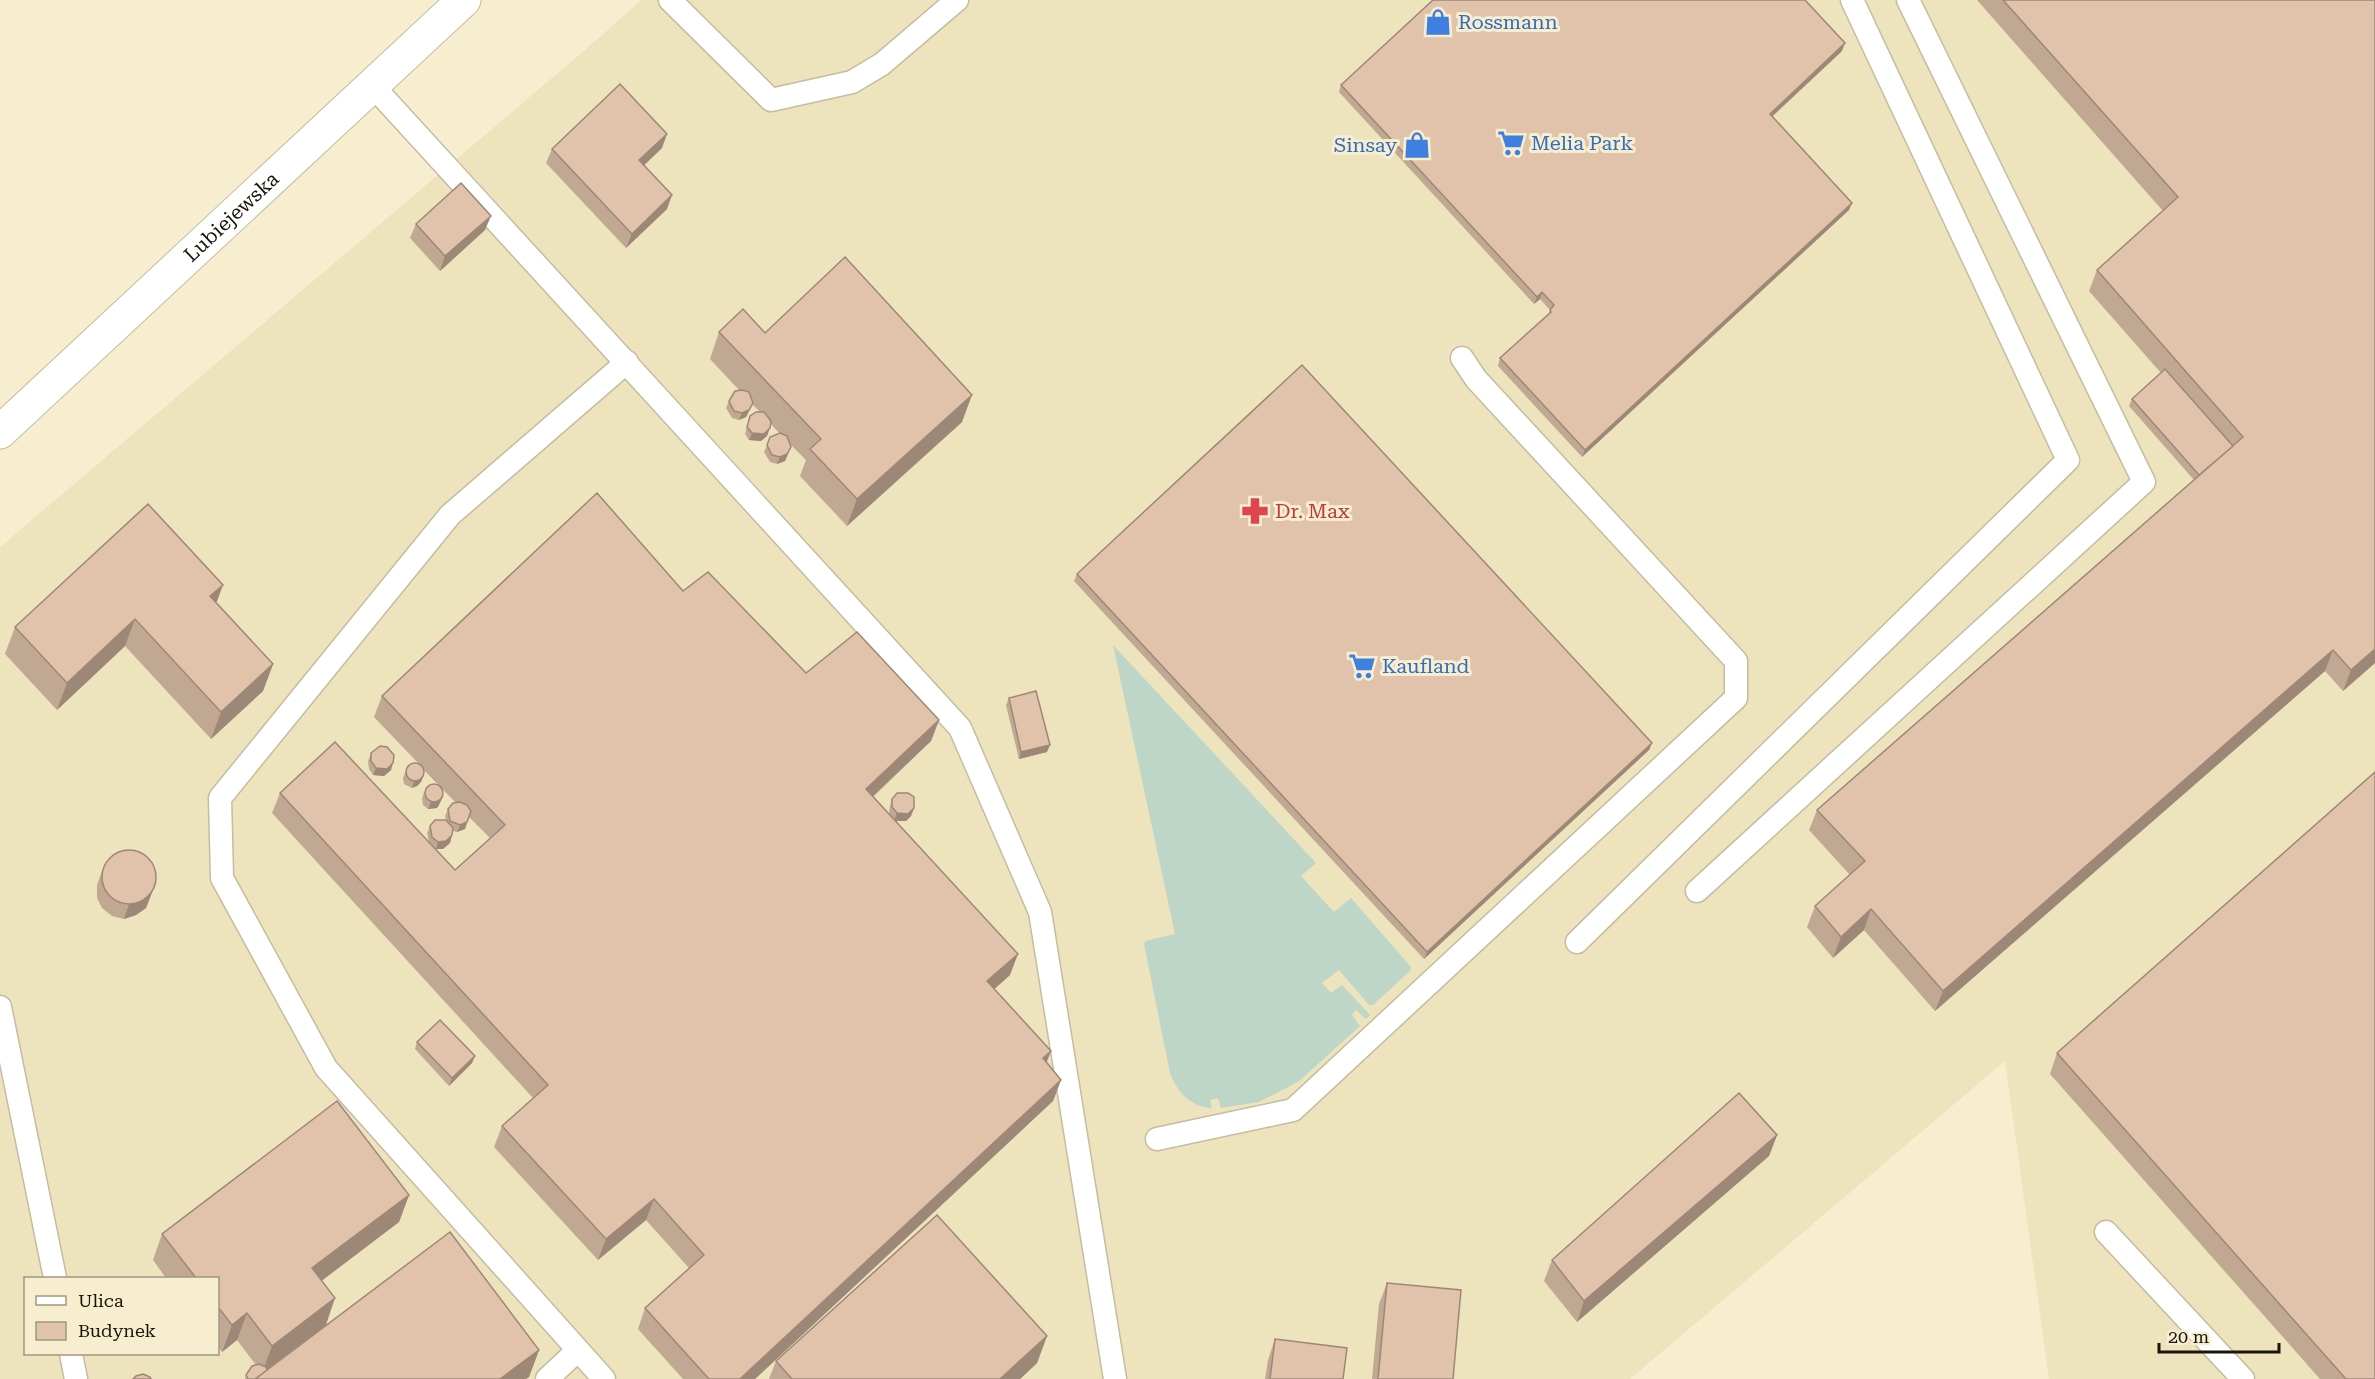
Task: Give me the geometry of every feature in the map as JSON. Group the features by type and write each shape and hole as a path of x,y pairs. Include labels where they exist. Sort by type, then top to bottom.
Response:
{"main road":[{"name":"Lubiejewska","path":"0,432 464,0"}],"lane":[{"path":"670,0 771,99 852,81 882,64 957,0"},
{"path":"1577,942 2068,460 1852,0"},
{"path":"1697,891 2144,482 1908,0"},
{"path":"372,85 960,728 1040,912 1116,1379"},
{"path":"1157,1139 1293,1110 1736,698 1736,662 1476,379 1462,358"},
{"path":"604,1379 326,1068 222,878 220,798 450,514 627,362"},
{"path":"0,1007 56,1277"},
{"path":"2106,1232 2243,1379"},
{"path":"547,1379 578,1351"},
{"path":"71,1355 76,1379"}],"shaded area":[{"path":"641,0 2375,0 2375,1379 2049,1379 2005,1061 1630,1379 0,1379 0,547"}],"green space":[{"path":"1113,645 1316,863 1301,876 1334,912 1351,898 1411,967 1410,971 1373,1005 1369,1005 1339,970 1322,983 1331,993 1342,985 1370,1015 1366,1019 1356,1010 1352,1015 1360,1026 1298,1082 1259,1102 1221,1108 1218,1098 1210,1100 1212,1108 1197,1105 1185,1097 1176,1086 1170,1073 1144,944 1145,941 1175,934"}],"building":[{"path":"1433,0 1805,0 1845,43 1770,114 1852,203 1585,450 1500,358 1551,312 1554,305 1542,292 1537,297 1341,85"},
{"path":"2003,0 2375,0 2375,649 2351,670 2333,650 1943,991 1871,909 1841,937 1815,906 1865,861 1817,810 2243,437 2097,270 2178,197"},
{"path":"620,84 667,134 639,160 672,195 632,234 552,149"},
{"path":"461,183 491,216 445,256 416,224"},
{"path":"845,257 972,395 857,499 810,449 821,439 719,332 743,309 765,333"},
{"name":"Kaufland","path":"1302,365 1652,743 1427,952 1077,574"},
{"path":"2165,369 2233,446 2199,475 2132,399"},
{"path":"735,391 749,392 753,403 749,410 742,413 734,411 729,401"},
{"path":"756,412 764,412 771,421 770,428 764,434 752,433 747,427 750,416"},
{"path":"780,433 787,436 791,447 787,454 780,457 772,455 767,445 770,437"},
{"path":"597,493 683,591 708,572 806,673 857,632 939,720 866,789 1018,954 987,981 1051,1051 1043,1058 1061,1080 740,1379 709,1379 645,1308 704,1255 654,1199 606,1239 502,1126 548,1085 280,793 335,742 455,870 505,825 382,696"},
{"path":"148,504 223,585 210,596 273,664 221,712 135,619 67,683 15,627"},
{"path":"1036,691 1050,745 1021,752 1009,698"},
{"path":"380,746 387,747 394,755 393,763 387,769 376,768 371,761 371,753"},
{"path":"415,763 421,766 424,772 421,778 415,781 409,778 406,772 409,766"},
{"path":"2375,772 2375,1379 2346,1379 2057,1053"},
{"path":"434,784 440,787 443,793 440,799 434,802 428,799 425,793 428,787"},
{"path":"897,793 908,793 914,797 914,808 908,814 897,813 892,807 892,799"},
{"path":"460,802 467,805 471,811 467,822 460,825 450,821 448,809 453,803"},
{"path":"435,820 446,820 453,828 452,835 446,841 438,842 432,837 430,826"},
{"path":"124,850 134,850 144,854 152,862 156,877 152,892 144,900 134,904 124,904 114,900 106,892 102,882 102,872 106,862 114,854"},
{"path":"440,1020 475,1056 452,1078 417,1042"},
{"path":"1739,1093 1777,1135 1584,1301 1552,1260"},
{"path":"337,1101 409,1195 312,1268 335,1298 272,1346 247,1313 232,1325 219,1308 219,1277 195,1277 162,1234"},
{"path":"937,1215 1047,1336 1000,1379 792,1379 776,1361"},
{"path":"450,1232 539,1350 500,1379 255,1379"},
{"path":"1387,1283 1461,1290 1453,1379 1378,1379"},
{"path":"1275,1339 1347,1348 1343,1379 1270,1379"},
{"path":"259,1364 267,1370 255,1379 248,1379 246,1375 252,1366"},
{"path":"143,1374 151,1379 133,1379 136,1376"}],"place":[{"name":"Rossmann","path":"1438,22"},
{"name":"Melia Park","path":"1511,143"},
{"name":"Sinsay","path":"1417,145"},
{"name":"Dr. Max","path":"1255,511"},
{"name":"Kaufland","path":"1362,666"}]}
